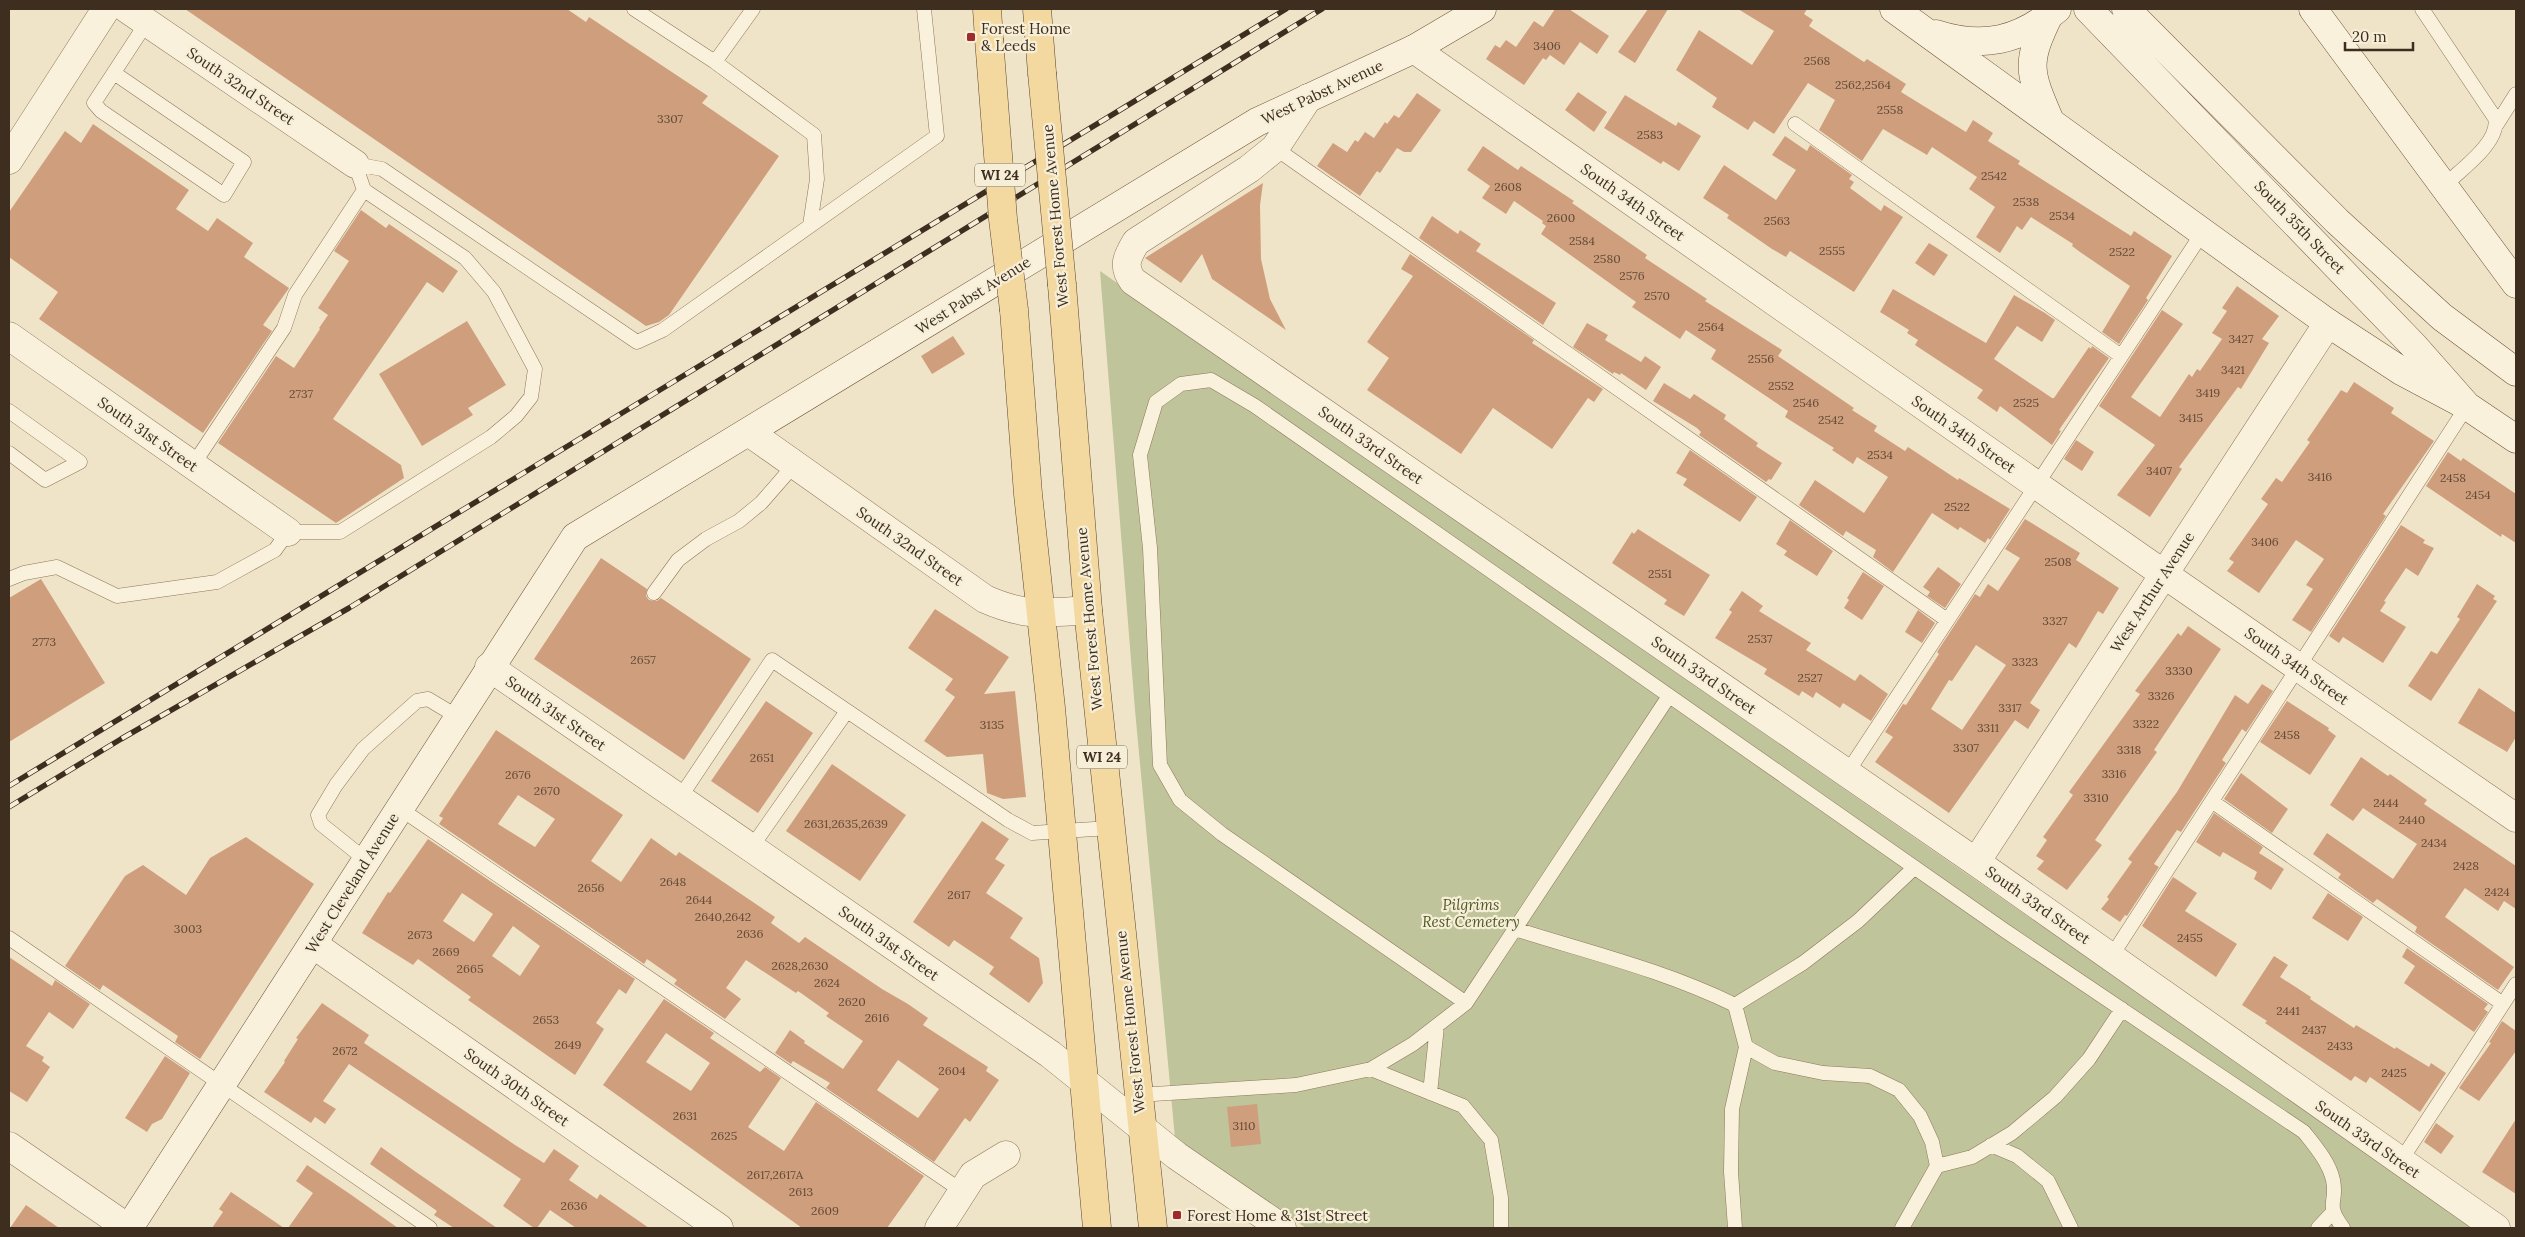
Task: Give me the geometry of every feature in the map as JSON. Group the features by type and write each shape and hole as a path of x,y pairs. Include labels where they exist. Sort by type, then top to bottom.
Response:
{"main road":[{"name":"WI 24","path":"987,9 1003,219 1014,310 1028,494 1062,832 1097,1228"},
{"name":"West Forest Home Avenue","path":"1036,9 1062,285 1088,610 1153,1228"}],"street":[{"path":"13,142 106,9"},
{"name":"West Pabst Avenue","path":"575,537 750,433 1198,156 1257,122 1414,49 1482,9"},
{"path":"1894,9 2328,323 2403,372 2467,406"},
{"name":"South 35th Street","path":"2088,9 2414,346 2467,406 2516,439"},
{"name":"South 35th Street","path":"2126,9 2243,129 2337,221 2442,317 2516,372"},
{"path":"2313,9 2516,284"},
{"path":"1926,31 1956,40 1982,42 2006,39 2031,28 2053,12"},
{"path":"2050,121 2035,85 2031,60 2038,38 2053,12"},
{"name":"South 32nd Street","path":"137,16 355,164"},
{"name":"South 34th Street","path":"1414,49 2516,818"},
{"name":"South 33rd Street","path":"1308,98 1275,148 1249,169 1136,242 1126,258 1126,272 1133,281 1976,862 2496,1228"},
{"name":"West Arthur Avenue","path":"1976,862 2328,323"},
{"name":"South 31st Street","path":"9,336 288,532"},
{"name":"South 32nd Street","path":"750,433 985,599 1019,612 1041,614 1088,610"},
{"name":"West Cleveland Avenue","path":"128,1228 314,946 366,860 575,537"},
{"name":"South 31st Street","path":"489,668 1042,1048 1142,1129 1282,1228"},
{"name":"South 30th Street","path":"314,946 720,1228"},
{"path":"9,1146 128,1228"},
{"path":"940,1228 973,1175 1006,1155"}],"lane":[{"path":"634,9 715,62 814,135 817,179 810,225"},
{"path":"715,62 754,9"},
{"path":"9,579 24,572 57,568 117,596 217,582 275,550 288,532 340,532 491,437 516,416 531,397 535,369 494,292 465,258 364,190 355,164 382,169 638,342 663,330 937,136 924,9"},
{"path":"2422,9 2495,118 2497,124"},
{"path":"114,73 244,162 224,195 101,111 94,103 114,73 137,16"},
{"path":"2444,186 2490,142 2497,124 2516,94"},
{"path":"1795,124 2121,356"},
{"path":"1275,148 1947,620"},
{"path":"193,465 284,328 295,295 364,190"},
{"path":"1847,773 2202,232"},
{"path":"1466,1003 1222,834 1180,800 1160,765 1150,548 1140,456 1156,402 1181,384 1211,380 1263,412 1914,868 2304,1132 2320,1153 2333,1180 2332,1213 2343,1228"},
{"path":"2111,957 2300,668 2467,406"},
{"path":"9,411 80,462 45,480 9,453"},
{"path":"654,593 678,560 706,539 738,521 761,503 795,464"},
{"path":"679,798 772,660 1008,820 1032,834 1110,828"},
{"path":"1138,1095 1296,1085 1371,1069 1413,1044 1437,1026 1466,1003 1669,696"},
{"path":"366,860 321,824 318,815 336,785 364,750 417,701 428,700 458,717"},
{"path":"751,848 847,711"},
{"path":"2212,802 2503,1004"},
{"path":"400,808 962,1191"},
{"path":"1735,1005 1803,963 1858,921 1914,868"},
{"path":"1515,929 1617,958 1692,984 1735,1005 1746,1047 1732,1109 1731,1172 1734,1228"},
{"path":"9,938 430,1228"},
{"path":"2400,1162 2516,984"},
{"path":"1937,1166 1972,1157 2012,1133 2055,1097 2089,1059 2122,1010"},
{"path":"1430,1093 1437,1026"},
{"path":"1746,1047 1775,1063 1824,1073 1870,1076 1899,1090 1920,1116 1932,1142 1937,1166 1902,1228"},
{"path":"1371,1069 1463,1106 1491,1140 1501,1198 1501,1228"},
{"path":"1991,1145 2017,1156 2048,1181 2071,1228"},
{"path":"2318,1228 2332,1213"}],"green space":[{"name":"Pilgrims Rest Cemetery","path":"1100,271 1408,487 2478,1228 1306,1228 1175,1138 1135,710"}],"building":[{"path":"185,9 567,9 586,22 589,17 708,96 702,103 779,156 669,315 659,322 646,326"},
{"path":"1555,9 1569,9 1609,36 1597,54 1580,42 1564,65 1550,55 1546,60 1543,58 1524,85 1486,59 1495,45 1500,48 1506,40 1516,47 1534,21 1543,27"},
{"path":"1648,9 1668,9 1635,63 1618,52"},
{"path":"1738,9 1807,9 1804,14 1813,20 1809,26 1864,62 1867,59 1906,84 1901,92 1966,132 1973,120 1993,133 1988,141 2020,161 2018,164 2131,236 2134,231 2172,256 2146,298 2148,300 2119,344 2102,332 2130,286 2080,252 2072,246 2073,244 2031,217 2022,230 2017,226 2000,253 1976,237 1995,207 1969,189 1977,177 1932,147 1927,155 1883,129 1862,161 1819,130 1835,100 1808,83 1774,134 1754,121 1748,130 1712,107 1717,98 1676,70 1699,30 1752,65 1774,31"},
{"path":"1578,92 1607,112 1594,132 1565,110"},
{"path":"1417,93 1441,110 1411,152 1404,152 1397,148 1380,173 1377,171 1360,196 1317,166 1333,143 1347,152 1355,140 1358,142 1365,132 1374,138 1385,122 1387,124 1394,115 1399,118"},
{"path":"1625,95 1676,126 1678,122 1701,136 1679,171 1663,161 1661,164 1604,128"},
{"path":"93,124 189,190 176,209 208,231 217,218 253,243 244,257 289,288 263,325 272,331 203,433 39,319 58,292 9,257 9,212 65,131 81,143"},
{"path":"1785,136 1807,151 1810,145 1852,175 1849,179 1854,182 1850,188 1881,211 1884,205 1903,217 1854,292 1790,251 1786,257 1772,249 1727,218 1729,215 1703,198 1724,165 1776,200 1796,170 1772,155"},
{"path":"1483,146 1518,170 1521,166 1574,201 1572,203 1647,255 1645,258 1707,299 1705,301 1782,350 1778,356 1854,408 1852,410 1877,426 1874,431 1905,451 1908,447 1958,480 1959,478 2010,509 1990,540 1988,538 1985,543 1960,527 1958,530 1932,513 1893,572 1873,557 1876,550 1846,531 1843,536 1799,505 1815,480 1864,513 1888,477 1857,457 1853,464 1832,450 1834,448 1785,417 1788,411 1711,359 1716,350 1686,330 1680,339 1632,307 1636,302 1541,234 1546,226 1542,223 1543,221 1514,201 1506,214 1482,198 1490,186 1467,170"},
{"path":"1263,183 1260,205 1261,259 1270,299 1286,330 1212,279 1202,254 1181,283 1145,258"},
{"path":"361,210 386,228 389,224 458,271 443,293 427,282 333,419 401,465 404,478 336,523 218,443 276,356 294,368 320,329 328,315 318,308 349,261 334,251"},
{"path":"1432,216 1458,234 1460,230 1481,244 1476,251 1556,303 1543,325 1419,238"},
{"path":"1929,243 1948,255 1934,276 1915,263"},
{"path":"1410,254 1534,340 1532,343 1603,389 1594,402 1588,398 1552,449 1493,408 1461,454 1367,390 1389,358 1367,342 1413,276 1401,269"},
{"path":"2237,286 2279,316 2262,339 2269,343 2241,389 2238,387 2179,467 2182,469 2150,517 2117,495 2155,445 2099,406 2162,310 2183,324 2131,397 2160,417 2189,374 2192,377 2197,369 2200,371 2222,339 2212,333 2227,311 2222,308"},
{"path":"1893,289 1986,343 2014,295 2045,313 2055,320 2042,342 2017,326 1994,359 2052,398 2054,398 2089,347 2091,349 2092,346 2109,358 2059,430 2061,431 2052,445 2000,406 1997,412 1977,398 1983,390 1915,345 1918,340 1907,333 1909,330 1880,312"},
{"path":"467,321 506,385 468,408 473,415 422,446 379,374"},
{"path":"1587,323 1608,335 1605,340 1641,362 1645,356 1661,367 1646,390 1621,373 1620,375 1614,372 1613,374 1573,347"},
{"path":"953,336 965,354 932,374 921,356"},
{"path":"2354,382 2394,408 2391,413 2434,441 2383,514 2386,516 2311,632 2292,620 2313,589 2306,585 2324,559 2296,540 2259,593 2227,571 2234,562 2229,559 2268,504 2261,499 2276,478 2282,482 2310,442 2307,440 2341,390 2347,393"},
{"path":"1664,383 1690,399 1694,394 1726,415 1724,419 1758,443 1756,446 1782,463 1771,480 1769,479 1766,482 1699,435 1701,432 1697,428 1653,401"},
{"path":"2076,440 2094,452 2082,471 2064,459"},
{"path":"1690,450 1757,497 1740,522 1683,485 1687,479 1676,473"},
{"path":"2448,452 2461,461 2463,458 2516,494 2516,543 2502,534 2501,537 2426,486"},
{"path":"2025,519 2080,553 2076,560 2119,588 2103,614 2098,611 2076,648 2069,643 2030,703 2040,710 2028,729 2015,720 1949,813 1875,762 1893,737 1885,732 1903,704 1906,705 1939,654 1937,652 1975,594 1980,597 1988,584 1998,591 2020,558 2005,549","holes":["1976,645 2006,665 1962,730 1931,709 1949,680 1952,681"]},
{"path":"1790,520 1833,551 1817,576 1784,555 1787,551 1776,544"},
{"path":"2401,525 2425,540 2423,543 2434,548 2418,576 2406,568 2384,601 2386,602 2380,611 2406,627 2383,663 2343,637 2339,643 2329,636"},
{"path":"1638,529 1710,575 1684,616 1664,604 1667,600 1612,563 1632,532 1634,534"},
{"path":"601,558 647,589 646,596 649,600 657,601 661,598 751,659 684,760 534,659"},
{"path":"1938,567 1961,584 1945,608 1927,596 1930,592 1923,587"},
{"path":"1863,572 1884,586 1862,620 1844,608 1849,600 1847,598"},
{"path":"41,579 105,683 9,742 9,598"},
{"path":"2477,584 2495,596 2493,599 2497,601 2431,701 2408,686 2431,651 2437,654 2460,619 2457,617"},
{"path":"1742,591 1763,606 1759,611 1811,643 1806,650 1855,681 1860,674 1888,694 1871,721 1843,703 1840,708 1816,692 1813,698 1802,691 1799,696 1764,674 1767,669 1715,638 1732,612 1729,610"},
{"path":"935,609 1009,657 984,694 1015,691 1026,797 1003,799 987,793 983,754 947,757 924,741 955,697 945,690 953,679 908,648"},
{"path":"1918,610 1935,623 1922,643 1905,632"},
{"path":"2188,626 2221,649 2154,750 2157,752 2095,840 2102,845 2067,890 2037,869 2044,861 2036,856 2047,840 2043,837 2073,795 2069,792 2140,694 2135,691 2178,633 2181,636"},
{"path":"2262,684 2273,691 2246,732 2242,729 2222,760 2226,763 2181,832 2177,830 2154,864 2159,867 2127,916 2125,915 2120,922 2101,909 2109,899 2107,897 2132,862 2128,859 2177,792 2235,695 2248,704"},
{"path":"2479,688 2516,713 2516,737 2507,752 2458,723"},
{"path":"766,701 813,733 758,813 711,781"},
{"path":"2287,701 2329,728 2328,730 2336,736 2310,775 2260,742"},
{"path":"496,730 623,815 591,861 621,882 651,838 676,856 679,852 775,917 771,923 799,943 805,937 928,1018 923,1025 988,1067 986,1071 999,1080 970,1122 965,1118 934,1162 826,1088 830,1083 793,1061 791,1064 775,1053 790,1030 805,1041 804,1043 843,1069 863,1041 826,1016 829,1013 798,991 796,993 746,960 726,988 741,999 725,1019 674,984 677,980 647,959 644,964 439,824 443,818 439,816","holes":["518,795 555,819 535,847 498,824","898,1060 939,1089 918,1118 877,1090"]},
{"path":"2361,757 2388,776 2390,774 2427,800 2424,804 2516,866 2516,909 2504,901 2498,911 2465,888 2445,917 2514,967 2498,990 2415,932 2417,927 2377,899 2373,903 2338,878 2341,874 2313,854 2327,833 2393,879 2417,844 2363,808 2353,821 2330,805"},
{"path":"832,764 906,815 860,881 786,831"},
{"path":"2241,773 2288,809 2272,833 2224,799"},
{"path":"2214,813 2263,847 2259,853 2284,869 2271,890 2254,879 2257,872 2223,852 2220,857 2196,842"},
{"path":"982,821 1009,839 995,859 1005,865 986,893 1023,918 1010,938 1039,958 1043,983 1029,1003 989,974 994,967 954,940 949,947 913,922"},
{"path":"246,837 314,884 200,1059 175,1042 178,1036 103,985 100,990 65,966 125,876 143,865 186,895 210,858"},
{"path":"428,839 635,979 626,994 619,989 596,1023 604,1029 575,1075 468,1000 471,997 418,959 413,965 362,933 388,892 390,893","holes":["462,893 493,914 474,942 443,921","513,926 540,946 520,976 492,956"]},
{"path":"2173,877 2197,893 2185,911 2237,944 2216,977 2142,926"},
{"path":"2328,893 2363,917 2348,941 2312,918"},
{"path":"2407,948 2488,1004 2484,1009 2488,1012 2474,1032 2404,983 2415,966 2402,957"},
{"path":"2274,956 2288,965 2280,977 2311,997 2310,999 2354,1028 2356,1025 2395,1049 2396,1047 2429,1067 2431,1063 2446,1073 2420,1112 2370,1077 2366,1083 2355,1076 2351,1081 2265,1023 2267,1021 2242,1005"},
{"path":"9,957 52,986 55,980 90,1004 73,1029 49,1012 26,1046 44,1057 42,1061 50,1067 27,1102 9,1091"},
{"path":"664,999 714,1033 710,1038 760,1072 765,1067 781,1078 748,1127 784,1151 816,1102 924,1176 887,1228 802,1228 603,1085","holes":["666,1033 710,1063 691,1091 646,1062"]},
{"path":"322,1003 369,1035 364,1043 515,1145 544,1163 554,1149 579,1166 569,1180 597,1199 600,1194 649,1228 576,1228 550,1210 537,1228 534,1228 503,1206 521,1179 349,1064 323,1101 336,1109 325,1124 315,1117 311,1123 264,1092 285,1062 298,1039 296,1038"},
{"path":"2502,1021 2516,1031 2516,1051 2479,1101 2459,1088 2491,1043 2489,1042"},
{"path":"165,1056 190,1073 162,1119 152,1124 147,1132 125,1118"},
{"path":"1257,1104 1261,1144 1231,1147 1227,1107"},
{"path":"2516,1119 2516,1194 2482,1172"},
{"path":"2436,1123 2454,1136 2441,1154 2424,1142"},
{"path":"381,1147 497,1228 454,1228 434,1215 437,1211 370,1164"},
{"path":"307,1165 398,1228 288,1228 313,1193 296,1181"},
{"path":"231,1192 284,1228 212,1228 223,1212 219,1209"},
{"path":"26,1205 59,1228 10,1228"}],"railway":[{"path":"9,786 1286,9"},
{"path":"9,807 121,739 349,608 1322,9"}],"place":[{"name":"Forest Home & Leeds","path":"971,37"},
{"name":"Forest Home & 31st Street","path":"1177,1215"}]}
